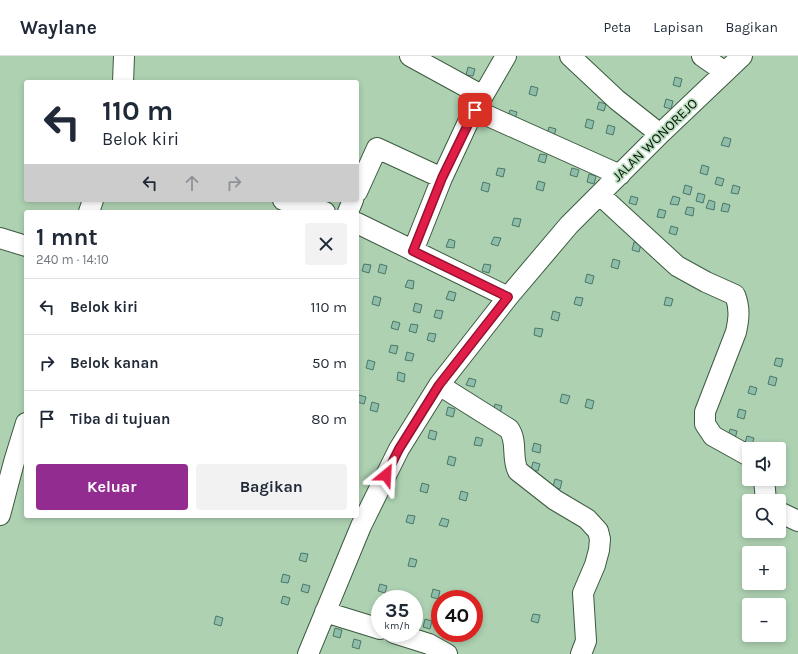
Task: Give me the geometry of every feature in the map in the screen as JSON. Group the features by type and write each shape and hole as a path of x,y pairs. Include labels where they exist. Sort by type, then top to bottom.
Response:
{"street":[{"path":"123,80 124,56"},
{"path":"410,56 479,103 620,174"},
{"path":"413,251 442,178 479,103 506,56"},
{"path":"570,56 617,100 660,134"},
{"path":"702,56 725,72"},
{"name":"JALAN WONOREJO","path":"308,654 361,526 399,449 439,385 508,297 570,225 660,134 742,56"},
{"path":"359,188 377,148 442,178"},
{"path":"600,195 677,266 706,282 735,295 739,305 739,318 736,332 705,412 705,424 713,436 742,452"},
{"path":"290,202 318,210"},
{"path":"359,224 508,297"},
{"path":"0,238 24,245"},
{"path":"439,385 509,429 514,436 515,465 518,471 555,500 587,519 598,530 600,539 595,565 583,593 586,640 580,654"},
{"path":"0,515 24,430"},
{"path":"786,516 798,522"},
{"path":"325,612 371,626"},
{"path":"423,642 447,654"}],"building":[{"path":"468,67 475,69 473,76 466,75"},
{"path":"675,77 682,79 680,87 673,85"},
{"path":"531,86 538,88 536,96 529,94"},
{"path":"666,99 673,101 671,109 664,107"},
{"path":"599,102 606,104 604,111 597,109"},
{"path":"510,110 517,112 515,119 508,117"},
{"path":"587,119 594,121 592,129 585,127"},
{"path":"608,125 615,127 613,135 606,133"},
{"path":"549,127 556,129 554,136 547,135"},
{"path":"724,137 731,139 729,147 721,145"},
{"path":"540,154 547,155 545,163 538,161"},
{"path":"702,165 709,167 707,175 700,173"},
{"path":"498,168 505,169 503,177 496,175"},
{"path":"572,168 579,170 577,177 570,175"},
{"path":"589,174 596,176 594,184 587,182"},
{"path":"717,177 724,179 722,186 715,184"},
{"path":"538,181 545,183 543,191 536,189"},
{"path":"483,182 490,184 488,192 481,190"},
{"path":"685,185 692,187 690,195 683,193"},
{"path":"733,185 740,187 738,194 731,193"},
{"path":"698,193 705,195 703,203 696,201"},
{"path":"631,196 638,198 636,205 629,203"},
{"path":"673,196 680,198 678,205 670,204"},
{"path":"709,200 715,202 714,210 706,208"},
{"path":"723,203 730,205 728,212 721,211"},
{"path":"687,207 694,208 693,216 685,214"},
{"path":"659,209 666,211 664,218 657,217"},
{"path":"514,218 521,219 519,227 512,225"},
{"path":"671,226 678,228 676,235 669,233"},
{"path":"494,237 501,238 498,246 491,244"},
{"path":"449,239 455,241 454,248 446,247"},
{"path":"634,242 641,244 639,252 632,250"},
{"path":"613,259 620,261 618,269 611,267"},
{"path":"364,264 371,265 369,273 362,271"},
{"path":"380,264 387,266 385,274 378,272"},
{"path":"484,264 491,265 489,273 482,271"},
{"path":"587,274 594,276 592,284 585,282"},
{"path":"408,280 414,281 413,289 405,287"},
{"path":"449,291 456,293 454,301 446,299"},
{"path":"374,296 381,298 379,306 372,304"},
{"path":"576,297 583,298 581,306 574,304"},
{"path":"666,297 673,299 671,306 664,305"},
{"path":"415,303 422,305 420,313 413,311"},
{"path":"436,310 443,311 441,319 434,317"},
{"path":"553,311 560,313 558,321 551,319"},
{"path":"393,321 400,323 398,330 391,328"},
{"path":"411,324 418,325 416,333 409,331"},
{"path":"535,328 543,329 541,337 534,335"},
{"path":"429,333 436,334 434,342 427,340"},
{"path":"391,345 398,346 396,354 389,352"},
{"path":"407,352 414,354 412,361 405,360"},
{"path":"776,358 783,359 781,367 774,365"},
{"path":"368,360 375,362 373,370 366,368"},
{"path":"398,372 405,374 404,382 397,380"},
{"path":"770,376 777,378 775,386 768,384"},
{"path":"469,378 476,380 474,387 466,385"},
{"path":"750,386 757,388 755,395 748,393"},
{"path":"562,394 570,396 567,404 560,402"},
{"path":"359,395 366,397 364,404 359,403"},
{"path":"587,399 594,401 592,409 585,407"},
{"path":"372,402 379,404 377,412 370,410"},
{"path":"495,404 502,406 500,413 493,412"},
{"path":"448,407 455,409 453,417 446,415"},
{"path":"739,409 746,411 744,419 737,417"},
{"path":"730,429 737,431 735,439 728,437"},
{"path":"430,430 437,432 435,440 428,438"},
{"path":"747,436 754,438 753,442 745,442"},
{"path":"476,437 483,439 481,446 474,445"},
{"path":"534,443 541,445 540,453 532,451"},
{"path":"449,456 456,458 454,466 447,464"},
{"path":"533,462 540,464 538,471 531,470"},
{"path":"555,479 562,481 560,489 553,487"},
{"path":"422,483 429,485 427,493 420,491"},
{"path":"461,491 468,493 466,501 459,499"},
{"path":"408,515 415,516 413,524 406,522"},
{"path":"442,518 449,520 447,527 439,525"},
{"path":"301,553 308,554 306,562 299,560"},
{"path":"410,558 417,560 415,567 408,566"},
{"path":"283,574 290,576 288,583 281,582"},
{"path":"303,584 310,586 308,593 301,591"},
{"path":"380,584 387,586 386,590 378,590"},
{"path":"283,596 290,598 288,605 281,603"},
{"path":"533,614 540,615 538,623 531,621"},
{"path":"216,616 223,618 221,626 214,624"},
{"path":"425,619 431,621 430,629 423,627"},
{"path":"335,628 342,630 340,638 333,636"},
{"path":"354,639 361,641 359,649 352,647"}],"route":[{"path":"386,475 399,449 439,385 508,297 413,251 442,178 475,110"}]}
